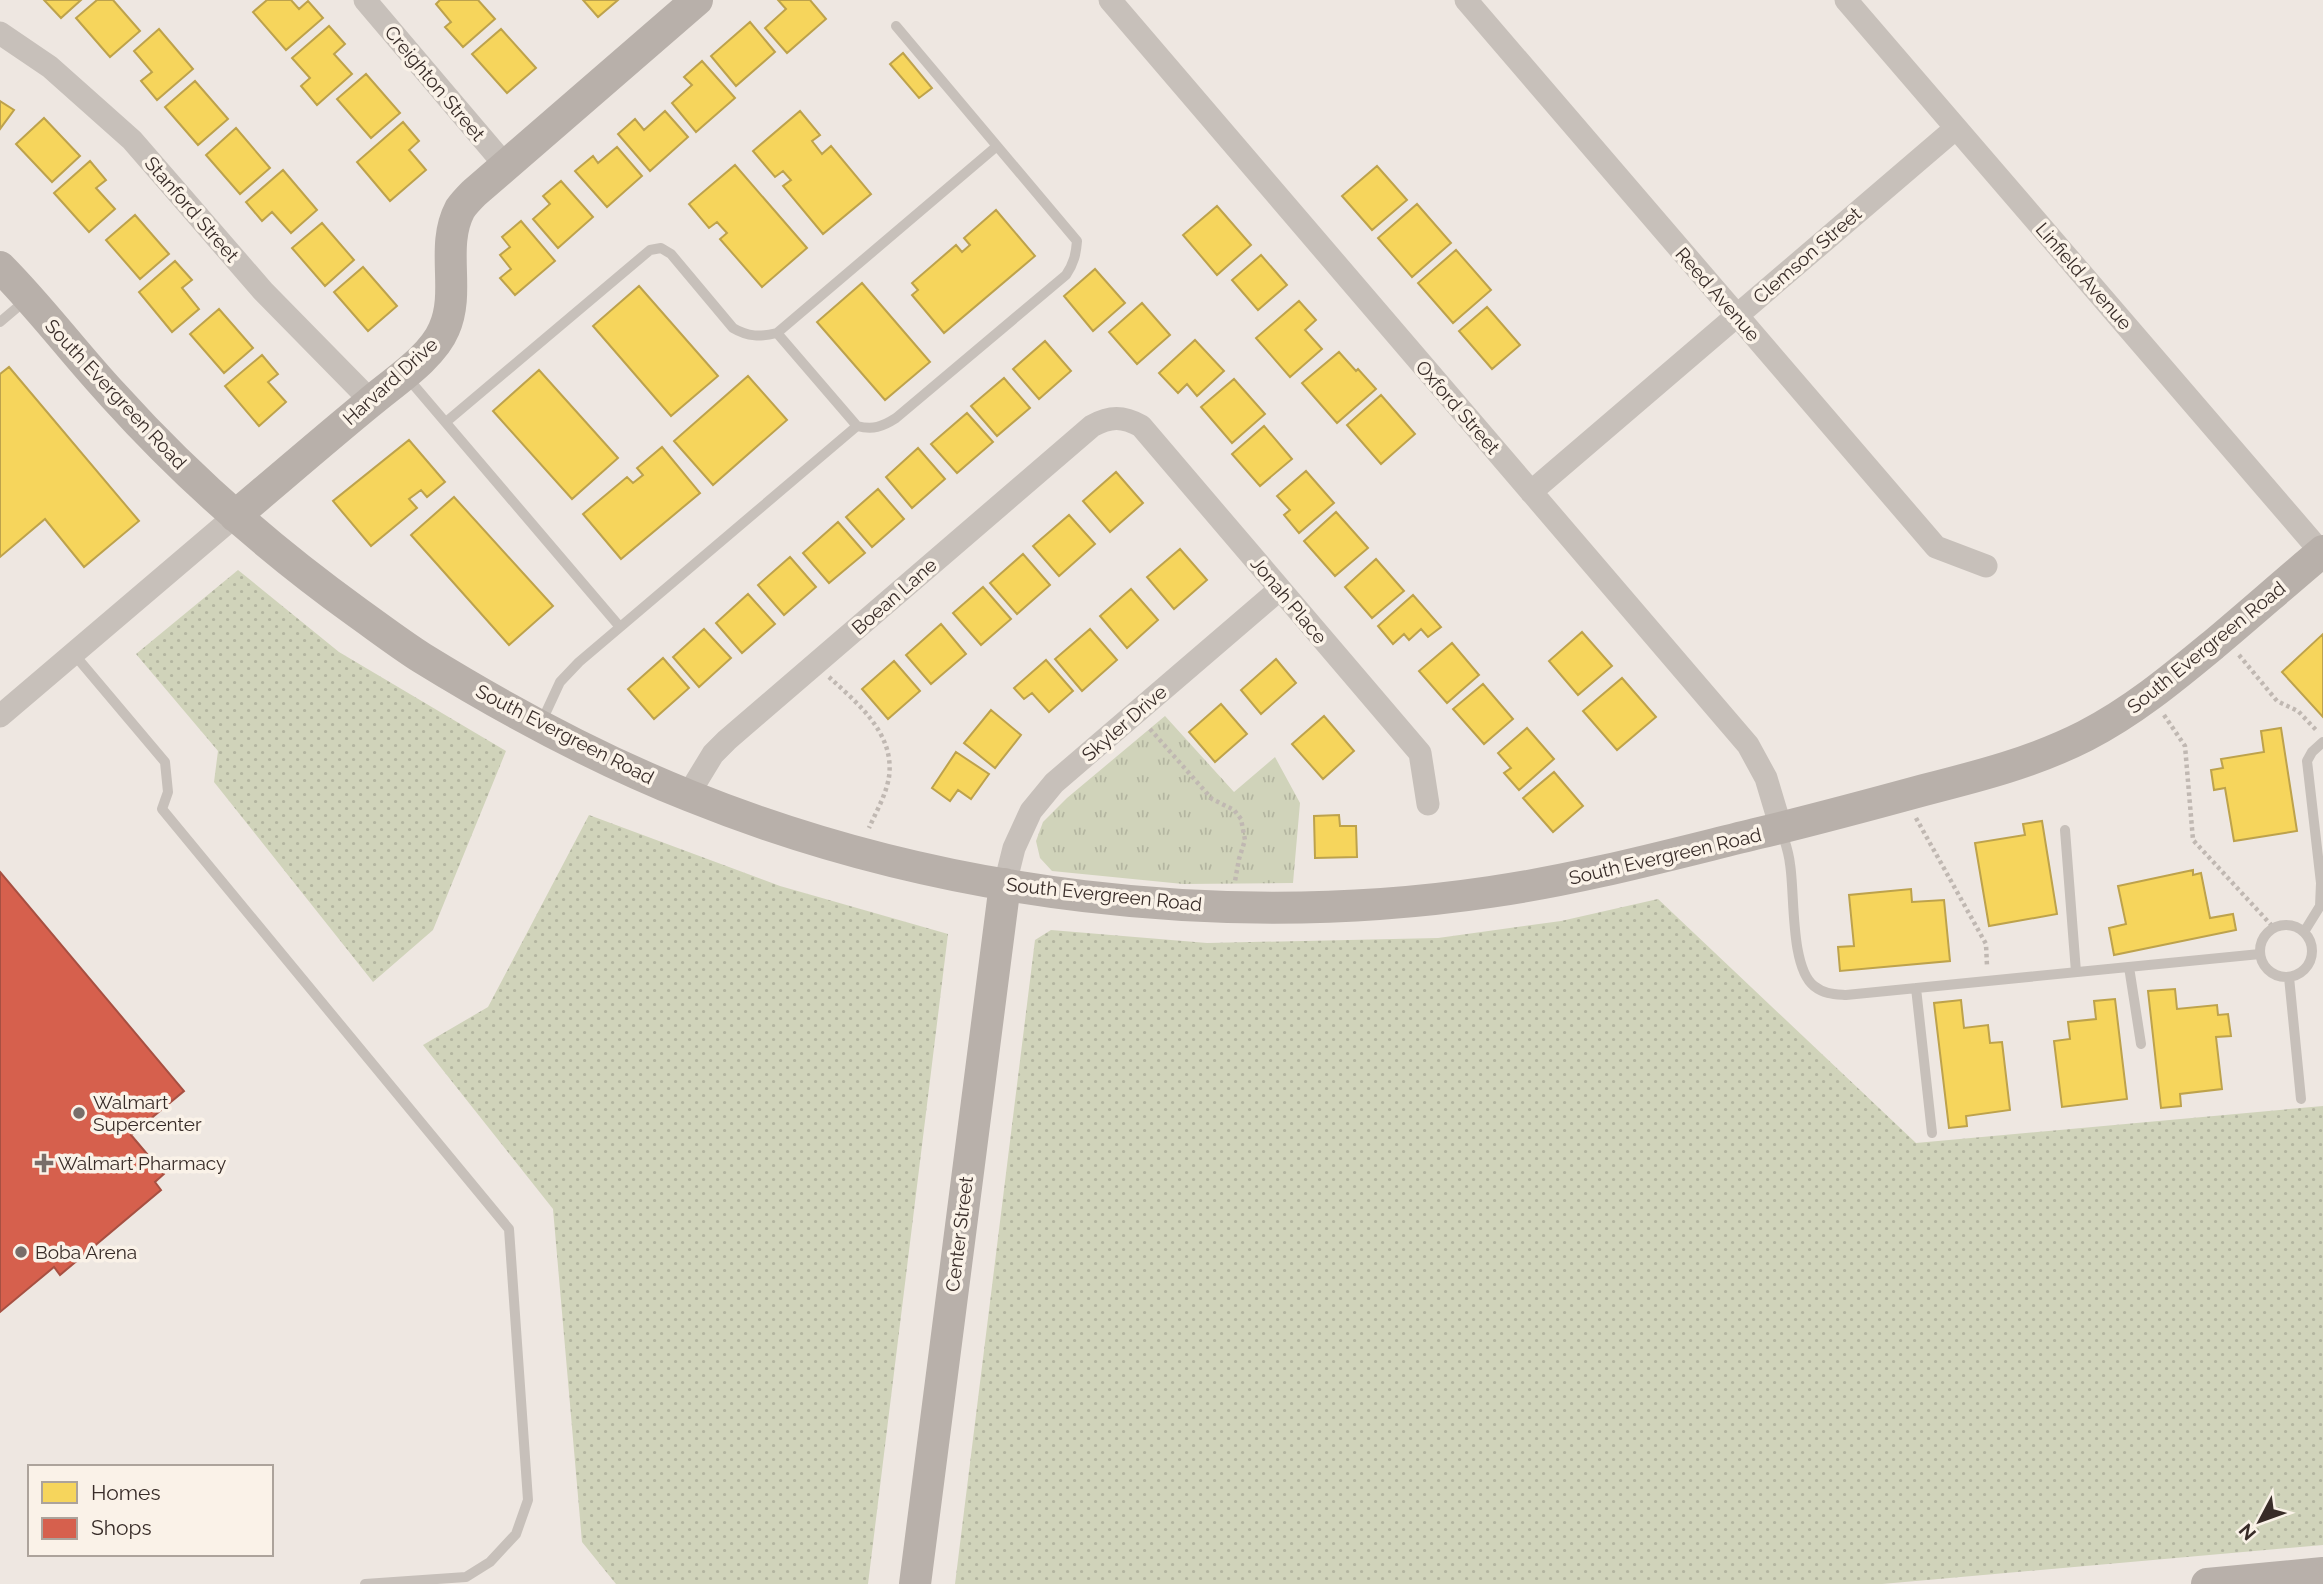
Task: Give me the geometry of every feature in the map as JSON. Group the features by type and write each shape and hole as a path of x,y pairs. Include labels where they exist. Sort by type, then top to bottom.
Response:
{"main road":[{"name":"Harvard Drive","path":"235,516 437,342 445,328 451,293 450,248 453,227 461,208 474,193 697,0"},
{"name":"South Evergreen Road","path":"0,267 114,397 235,516 324,588 415,654 500,705 688,795 782,829 898,862 1005,884 1102,897 1182,905 1272,908 1383,904 1486,893 1576,878 1781,828 2013,766 2060,748 2107,724 2150,695 2322,552"},
{"name":"Center Street","path":"915,1584 1005,884"},
{"path":"2207,1584 2323,1573"}],"street":[{"name":"Creighton Street","path":"365,0 505,165"},
{"name":"Oxford Street","path":"1110,0 1748,745 1766,778 1781,828"},
{"name":"Reed Avenue","path":"1466,0 1936,547 1986,566"},
{"name":"Linfield Avenue","path":"1846,0 2322,552"},
{"name":"Stanford Street","path":"0,33 50,66 132,140 263,291 371,401"},
{"name":"Clemson Street","path":"1531,492 1956,128"},
{"name":"Jonah Place","path":"1118,418 1141,426 1420,753 1428,804"},
{"name":"Boean Lane","path":"688,795 713,754 815,664 1092,426 1106,419 1118,418"},
{"name":"Harvard Drive","path":"0,716 235,516"},
{"name":"Skyler Drive","path":"1005,884 1014,848 1031,811 1054,783 1280,589"}],"lane":[{"path":"777,333 857,426 872,430 896,418 1066,275 1072,265 1077,241 896,26"},
{"path":"446,422 650,250 661,248 671,254 733,327 743,334 761,337 777,333 997,146"},
{"path":"0,322 28,298"},
{"path":"404,373 620,627"},
{"path":"540,726 560,682 579,662 857,426"},
{"path":"73,653 165,762 168,792 162,809 509,1229 528,1500 516,1534 490,1562 466,1577 365,1584"},
{"path":"2304,932 2320,906 2321,883 2307,761 2323,742"},
{"path":"1781,828 1790,863 1799,958 1812,985 1825,993 1846,995 2260,954"},
{"path":"2065,830 2076,972"},
{"path":"2289,925 2304,932 2318,951 2300,974 2288,977 2275,975 2265,967 2260,954 2266,935 2274,928 2289,925"},
{"path":"2129,967 2141,1044"},
{"path":"2288,977 2301,1099"},
{"path":"1916,988 1932,1133"}],"path":[{"path":"2224,635 2277,701 2298,711 2323,735"},
{"path":"815,664 865,710 878,728 888,751 889,776 881,801 858,851"},
{"path":"2150,695 2185,746 2193,840 2274,928"},
{"path":"1136,712 1212,799 1234,810 1241,820 1245,840 1239,859 1232,907"},
{"path":"1909,794 1917,825 1986,944 1988,981"}],"green space":[{"path":"238,570 339,652 506,751 433,930 373,982 214,782 218,751 136,654"},
{"path":"1165,716 1234,792 1275,757 1300,803 1293,883 1183,884 1052,871 1040,858 1036,841 1043,822 1067,798"},
{"path":"589,815 780,886 948,934 868,1584 616,1584 582,1542 553,1209 423,1045 488,1007"},
{"path":"1658,899 1916,1143 2323,1106 2323,1545 1882,1584 955,1584 1035,940 1051,930 1207,943 1438,938 1561,921"}],"building: Homes":[{"path":"44,0 81,0 61,18"},
{"path":"97,0 113,0 140,31 110,57 76,18"},
{"path":"267,0 291,0 299,9 308,1 323,18 286,50 253,12"},
{"path":"440,0 478,0 495,19 463,47 445,27 451,22 436,4"},
{"path":"583,0 618,0 598,17"},
{"path":"778,0 810,0 826,19 787,53 765,28 786,9"},
{"path":"750,22 775,52 736,86 711,56"},
{"path":"329,26 345,44 334,54 352,74 317,105 301,86 310,78 292,58"},
{"path":"159,29 193,69 157,100 141,81 152,72 134,51"},
{"path":"501,29 536,68 507,93 472,54"},
{"path":"903,53 932,88 919,98 890,64"},
{"path":"702,61 735,98 696,132 672,103 692,85 684,77"},
{"path":"366,74 400,113 371,138 337,99"},
{"path":"195,81 228,119 198,145 165,107"},
{"path":"0,101 14,110 0,129"},
{"path":"665,111 688,137 650,171 618,134 635,119 644,130"},
{"path":"800,111 820,135 812,141 822,154 831,146 871,194 823,234 783,186 791,180 783,171 775,177 753,151"},
{"path":"44,118 80,156 52,182 16,144"},
{"path":"403,122 419,141 409,150 426,170 390,201 357,162"},
{"path":"236,128 270,168 240,194 206,155"},
{"path":"617,147 642,176 607,207 575,171 593,156 598,163"},
{"path":"90,161 106,180 96,188 115,209 89,232 54,193"},
{"path":"735,165 807,248 762,287 720,239 727,233 717,222 709,228 689,204"},
{"path":"1377,166 1407,200 1372,230 1342,196"},
{"path":"283,170 317,210 291,233 272,212 262,221 246,202"},
{"path":"561,181 593,217 558,248 533,219 550,204 543,196"},
{"path":"1417,204 1451,243 1412,277 1378,238"},
{"path":"1217,206 1251,245 1217,275 1183,235"},
{"path":"996,210 1035,256 944,333 912,295 918,290 912,283 956,245 962,252 970,245 964,238"},
{"path":"135,215 169,254 140,279 106,240"},
{"path":"521,221 555,261 515,295 500,278 511,269 500,255 510,247 502,237"},
{"path":"322,223 354,260 325,286 292,248"},
{"path":"1456,250 1491,290 1453,323 1418,283"},
{"path":"1261,255 1287,285 1258,310 1232,280"},
{"path":"175,261 192,280 182,288 199,309 172,332 139,292"},
{"path":"363,267 397,306 368,331 334,292"},
{"path":"1095,269 1125,303 1093,331 1064,296"},
{"path":"862,283 930,362 885,400 817,322"},
{"path":"639,286 718,376 671,416 593,326"},
{"path":"1299,301 1316,320 1305,330 1322,349 1290,377 1256,338"},
{"path":"1142,303 1170,335 1137,364 1109,332"},
{"path":"1487,307 1520,345 1492,369 1459,331"},
{"path":"219,309 253,348 224,373 190,334"},
{"path":"1195,340 1224,371 1197,396 1187,384 1178,393 1159,373"},
{"path":"1045,341 1071,371 1039,399 1013,369"},
{"path":"1339,352 1376,389 1337,423 1302,383"},
{"path":"262,355 278,374 268,382 286,402 259,426 225,386"},
{"path":"9,367 139,521 84,567 45,519 0,557 0,374"},
{"path":"539,370 618,458 572,499 493,411"},
{"path":"748,376 787,420 713,485 674,441"},
{"path":"1004,378 1030,408 997,436 971,406"},
{"path":"1234,379 1265,414 1232,443 1201,407"},
{"path":"1381,395 1415,434 1381,464 1347,425"},
{"path":"967,413 993,442 957,473 931,444"},
{"path":"1264,426 1292,459 1260,486 1232,454"},
{"path":"409,440 445,482 427,497 421,490 409,499 417,508 371,546 333,501"},
{"path":"662,447 700,493 621,559 583,514 627,477 633,483 643,475 637,468"},
{"path":"918,448 945,479 912,508 886,477"},
{"path":"1306,471 1334,503 1299,533 1284,515 1290,510 1277,496"},
{"path":"1116,472 1143,503 1110,532 1083,501"},
{"path":"878,489 904,519 872,547 846,517"},
{"path":"454,497 553,606 509,645 411,535"},
{"path":"1336,512 1368,548 1335,576 1304,541"},
{"path":"1069,515 1095,544 1059,576 1033,546"},
{"path":"838,522 865,553 829,583 803,553"},
{"path":"1180,549 1207,580 1174,609 1147,577"},
{"path":"1023,554 1050,585 1017,614 990,583"},
{"path":"790,557 816,587 784,615 758,585"},
{"path":"1376,559 1404,591 1372,618 1345,587"},
{"path":"983,587 1011,619 981,645 953,613"},
{"path":"1131,589 1158,620 1127,648 1100,616"},
{"path":"748,594 775,624 742,653 716,623"},
{"path":"1413,595 1441,627 1428,637 1421,629 1409,640 1404,634 1393,644 1378,626"},
{"path":"941,624 966,654 931,684 906,655"},
{"path":"704,629 731,658 699,687 673,657"},
{"path":"1090,629 1117,660 1082,691 1055,659"},
{"path":"1582,632 1612,666 1578,695 1549,661"},
{"path":"2323,634 2323,717 2282,672"},
{"path":"1452,643 1479,675 1447,703 1419,671"},
{"path":"663,658 689,688 654,719 628,689"},
{"path":"1276,659 1296,683 1261,714 1241,690"},
{"path":"1046,660 1073,691 1049,712 1032,693 1024,699 1014,688"},
{"path":"894,661 920,691 888,719 862,689"},
{"path":"1622,678 1656,717 1617,750 1583,711"},
{"path":"1483,684 1513,719 1484,744 1453,709"},
{"path":"1221,704 1247,734 1215,762 1189,732"},
{"path":"991,710 1021,735 995,768 964,743"},
{"path":"1324,716 1354,751 1323,779 1292,744"},
{"path":"1527,728 1554,759 1519,790 1504,773 1511,768 1498,753"},
{"path":"2281,728 2297,831 2234,841 2225,788 2214,790 2211,770 2223,768 2221,759 2264,752 2261,731"},
{"path":"956,752 989,774 971,799 958,790 950,801 932,788"},
{"path":"1554,772 1583,806 1553,832 1523,798"},
{"path":"1339,815 1340,826 1356,826 1357,857 1315,858 1314,816"},
{"path":"2042,821 2057,914 1989,926 1975,843 2025,835 2023,824"},
{"path":"2193,870 2193,875 2201,873 2210,918 2233,914 2236,930 2114,955 2109,928 2126,924 2118,886"},
{"path":"1911,889 1912,902 1944,900 1950,961 1840,971 1838,947 1854,946 1849,895"},
{"path":"2175,989 2177,1009 2217,1005 2218,1015 2228,1014 2231,1036 2216,1037 2222,1089 2180,1094 2181,1106 2161,1108 2148,991"},
{"path":"2115,999 2127,1099 2062,1107 2054,1041 2070,1039 2068,1022 2096,1019 2094,1001"},
{"path":"1961,1000 1964,1028 1988,1025 1990,1043 2002,1042 2010,1110 1966,1116 1967,1126 1949,1128 1934,1003"}],"building: Shops":[{"name":"Walmart Supercenter","path":"0,872 184,1091 131,1135 164,1174 155,1182 161,1190 60,1275 54,1267 0,1312"}],"place":[{"name":"Walmart Supercenter","path":"79,1113"},
{"name":"Walmart Pharmacy","path":"44,1163"},
{"name":"Boba Arena","path":"21,1252"}]}
